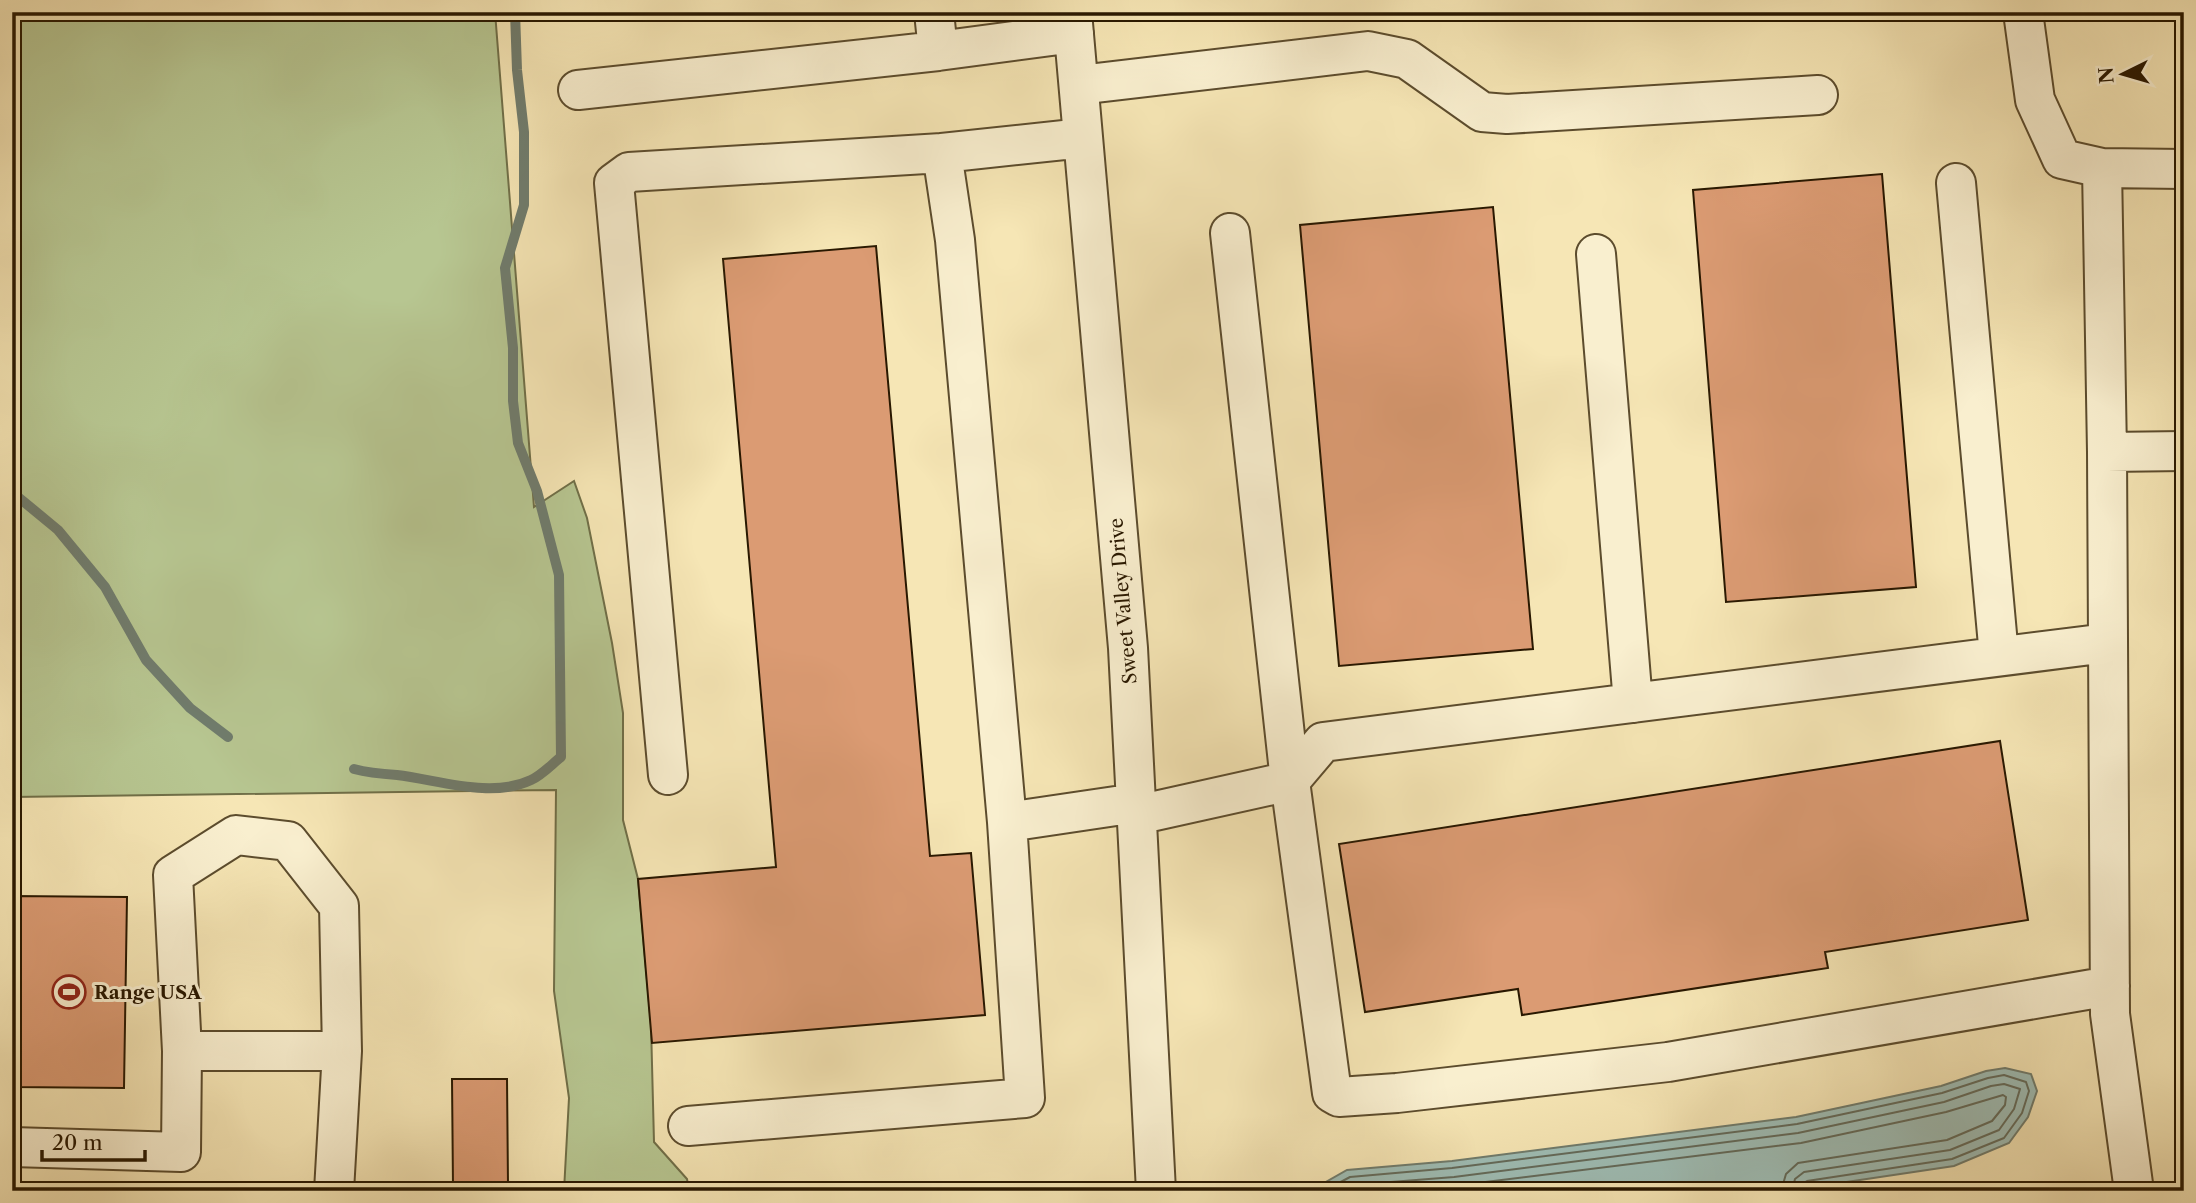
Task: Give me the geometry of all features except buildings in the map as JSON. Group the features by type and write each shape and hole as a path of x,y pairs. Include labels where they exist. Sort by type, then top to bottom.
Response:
{"street":[{"path":"934,12 938,51"},
{"path":"2023,12 2035,100 2062,159 2102,168 2184,169"},
{"path":"578,90 938,51 1073,22"},
{"name":"Sweet Valley Drive","path":"1073,22 1128,648 1156,1191"},
{"path":"1079,85 1368,51 1408,59 1482,112 1507,114 1818,95"},
{"path":"668,775 614,183 629,172 942,153 1083,138"},
{"path":"688,1126 1025,1098 1007,822 955,240 942,153"},
{"path":"2102,168 2107,452 2110,1014 2134,1191"},
{"path":"1956,183 1998,656"},
{"path":"1230,233 1290,781 1332,1093 1339,1097 1397,1093 1668,1062 2110,986"},
{"path":"1596,254 1633,703"},
{"path":"2107,452 2184,451"},
{"path":"1007,822 1136,809 1290,781 1324,742 2106,643"},
{"path":"12,1147 181,1152 182,1051 173,874 236,835 288,841 339,906 342,1051 334,1191"},
{"path":"182,1051 342,1051"}],"green space":[{"path":"12,12 495,12 534,507 574,481 587,518 623,713 623,820 638,879 651,1025 654,1142 687,1179 689,1191 564,1191 569,1098 554,991 556,790 12,797"}],"water":[{"path":"2005,1068 2031,1074 2037,1091 2028,1117 2009,1143 1954,1166 1786,1191 1310,1191 1347,1170 1452,1161 1796,1117 1941,1086 1986,1071"}],"waterway":[{"path":"354,769 465,786 499,788 531,780 561,757 559,575 537,491 518,443 513,401 513,348 505,268 524,205 524,132 517,70 515,12"},
{"path":"12,492 58,530 105,587 146,660 190,708 228,737"}],"place":[{"name":"Range USA","path":"69,992"}]}
